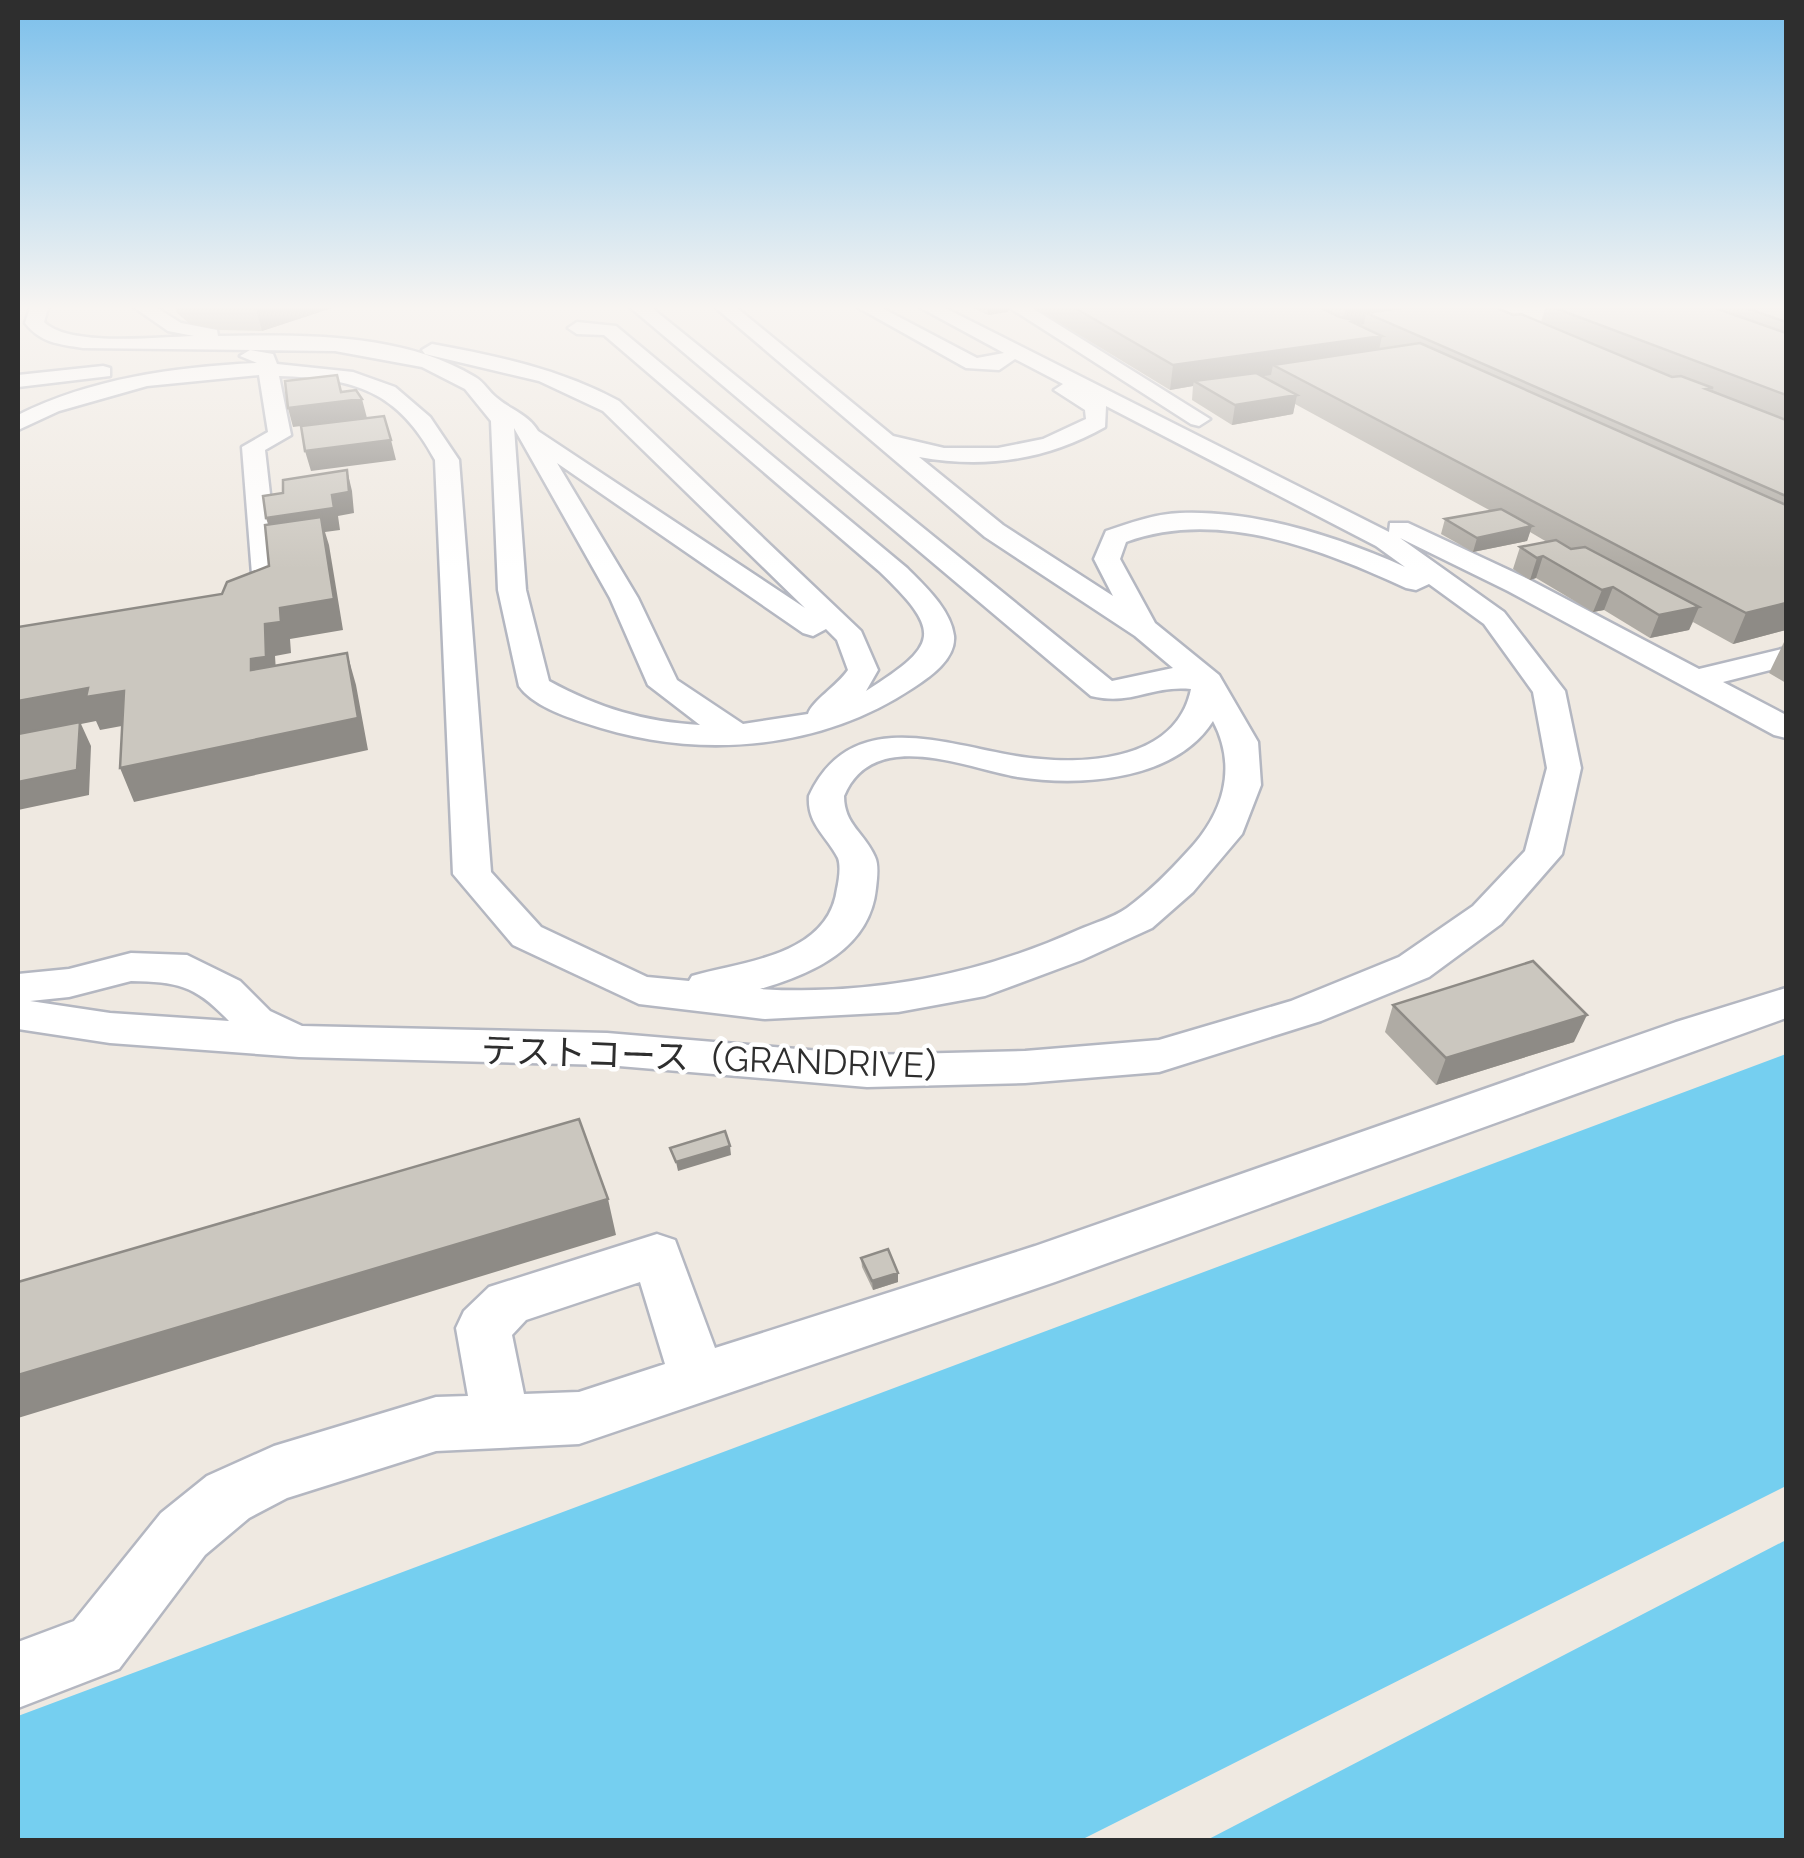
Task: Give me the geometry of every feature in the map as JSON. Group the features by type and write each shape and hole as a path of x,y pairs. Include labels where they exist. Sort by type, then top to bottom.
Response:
{"lane":[{"name":"テストコース（GRANDRIVE）","path":"18,424 34,413 94,395"},
{"path":"220,612 267,592 253,447 280,435 273,395"},
{"name":"テストコース（GRANDRIVE）","path":"393,395 426,424 447,460 472,874 527,936 639,990 765,1004 898,998 984,982 1068,952 1138,919 1179,884 1224,834 1244,785 1242,742 1208,682 1145,630 994,531 826,395"},
{"path":"482,395 523,424 624,598 664,685 735,734"},
{"path":"592,395 610,406 851,637 863,670 848,695 799,728"},
{"path":"490,402 502,421 512,590 535,686 560,704 612,724 672,732 735,734 799,728 847,714 900,685 934,656 939,635 920,597 880,558 689,395"},
{"path":"639,990 734,984 799,958 840,933 858,896 858,859 837,834 825,804 832,780 860,760 900,746 962,752 1029,768 1097,766 1138,759 1179,742 1206,708 1208,682 1166,678 1118,692 1102,689 746,395"},
{"path":"828,395 896,442 928,454 963,456 1040,448 1074,437 1096,422 1096,407 1073,395"},
{"name":"テストコース（GRANDRIVE）","path":"18,1014 110,1028 299,1041 607,1050 867,1072 1025,1067 1158,1056 1306,1012 1414,967 1488,915 1543,854 1564,768 1549,691 1494,618 1384,540 1104,395"},
{"path":"1161,395 1348,503 1698,679 1786,728"},
{"path":"1166,398 1187,395"},
{"path":"528,432 858,658"},
{"path":"1118,692 1140,678 1154,657 1145,630 1107,559 1116,537 1154,524 1203,521 1332,549 1408,578 1463,605 1518,650"},
{"path":"926,608 989,593"},
{"path":"1698,679 1786,656"},
{"path":"18,988 69,982 131,967 187,969 225,991 254,1022 299,1041"},
{"path":"18,1675 96,1646 183,1534 228,1497 274,1474 436,1424 580,1418 1037,1267 1691,1033 1786,1003"},
{"path":"501,1422 483,1328 508,1303 657,1254 698,1379"}],"water":[{"path":"1786,1054 1786,1486 1081,1840 18,1840 18,1716"},
{"path":"1786,1540 1786,1840 1207,1840"}],"building":[{"path":"287,395 359,395 362,399 288,408"},
{"path":"1217,395 1297,395 1235,405"},
{"path":"1330,395 1537,395 1786,505 1786,603 1746,613"},
{"path":"1554,395 1721,395 1786,420 1786,496"},
{"path":"384,416 391,440 305,451 301,426"},
{"path":"347,470 349,492 332,495 334,508 266,518 263,496 283,493 283,480"},
{"path":"1501,509 1532,526 1477,538 1445,519"},
{"path":"321,517 334,599 280,608 281,622 265,624 266,657 251,659 251,670 347,653 358,718 120,768 124,691 86,697 88,688 18,701 18,627 222,594 227,582 269,566 265,525"},
{"path":"1556,540 1571,549 1585,547 1699,607 1659,615 1613,587 1602,590 1520,547"},
{"path":"80,722 77,770 18,782 18,734"},
{"path":"1533,961 1587,1015 1446,1058 1393,1005"},
{"path":"579,1119 608,1199 18,1375 18,1282"},
{"path":"725,1131 730,1146 676,1162 670,1148"},
{"path":"888,1249 898,1273 872,1281 861,1258"}]}
